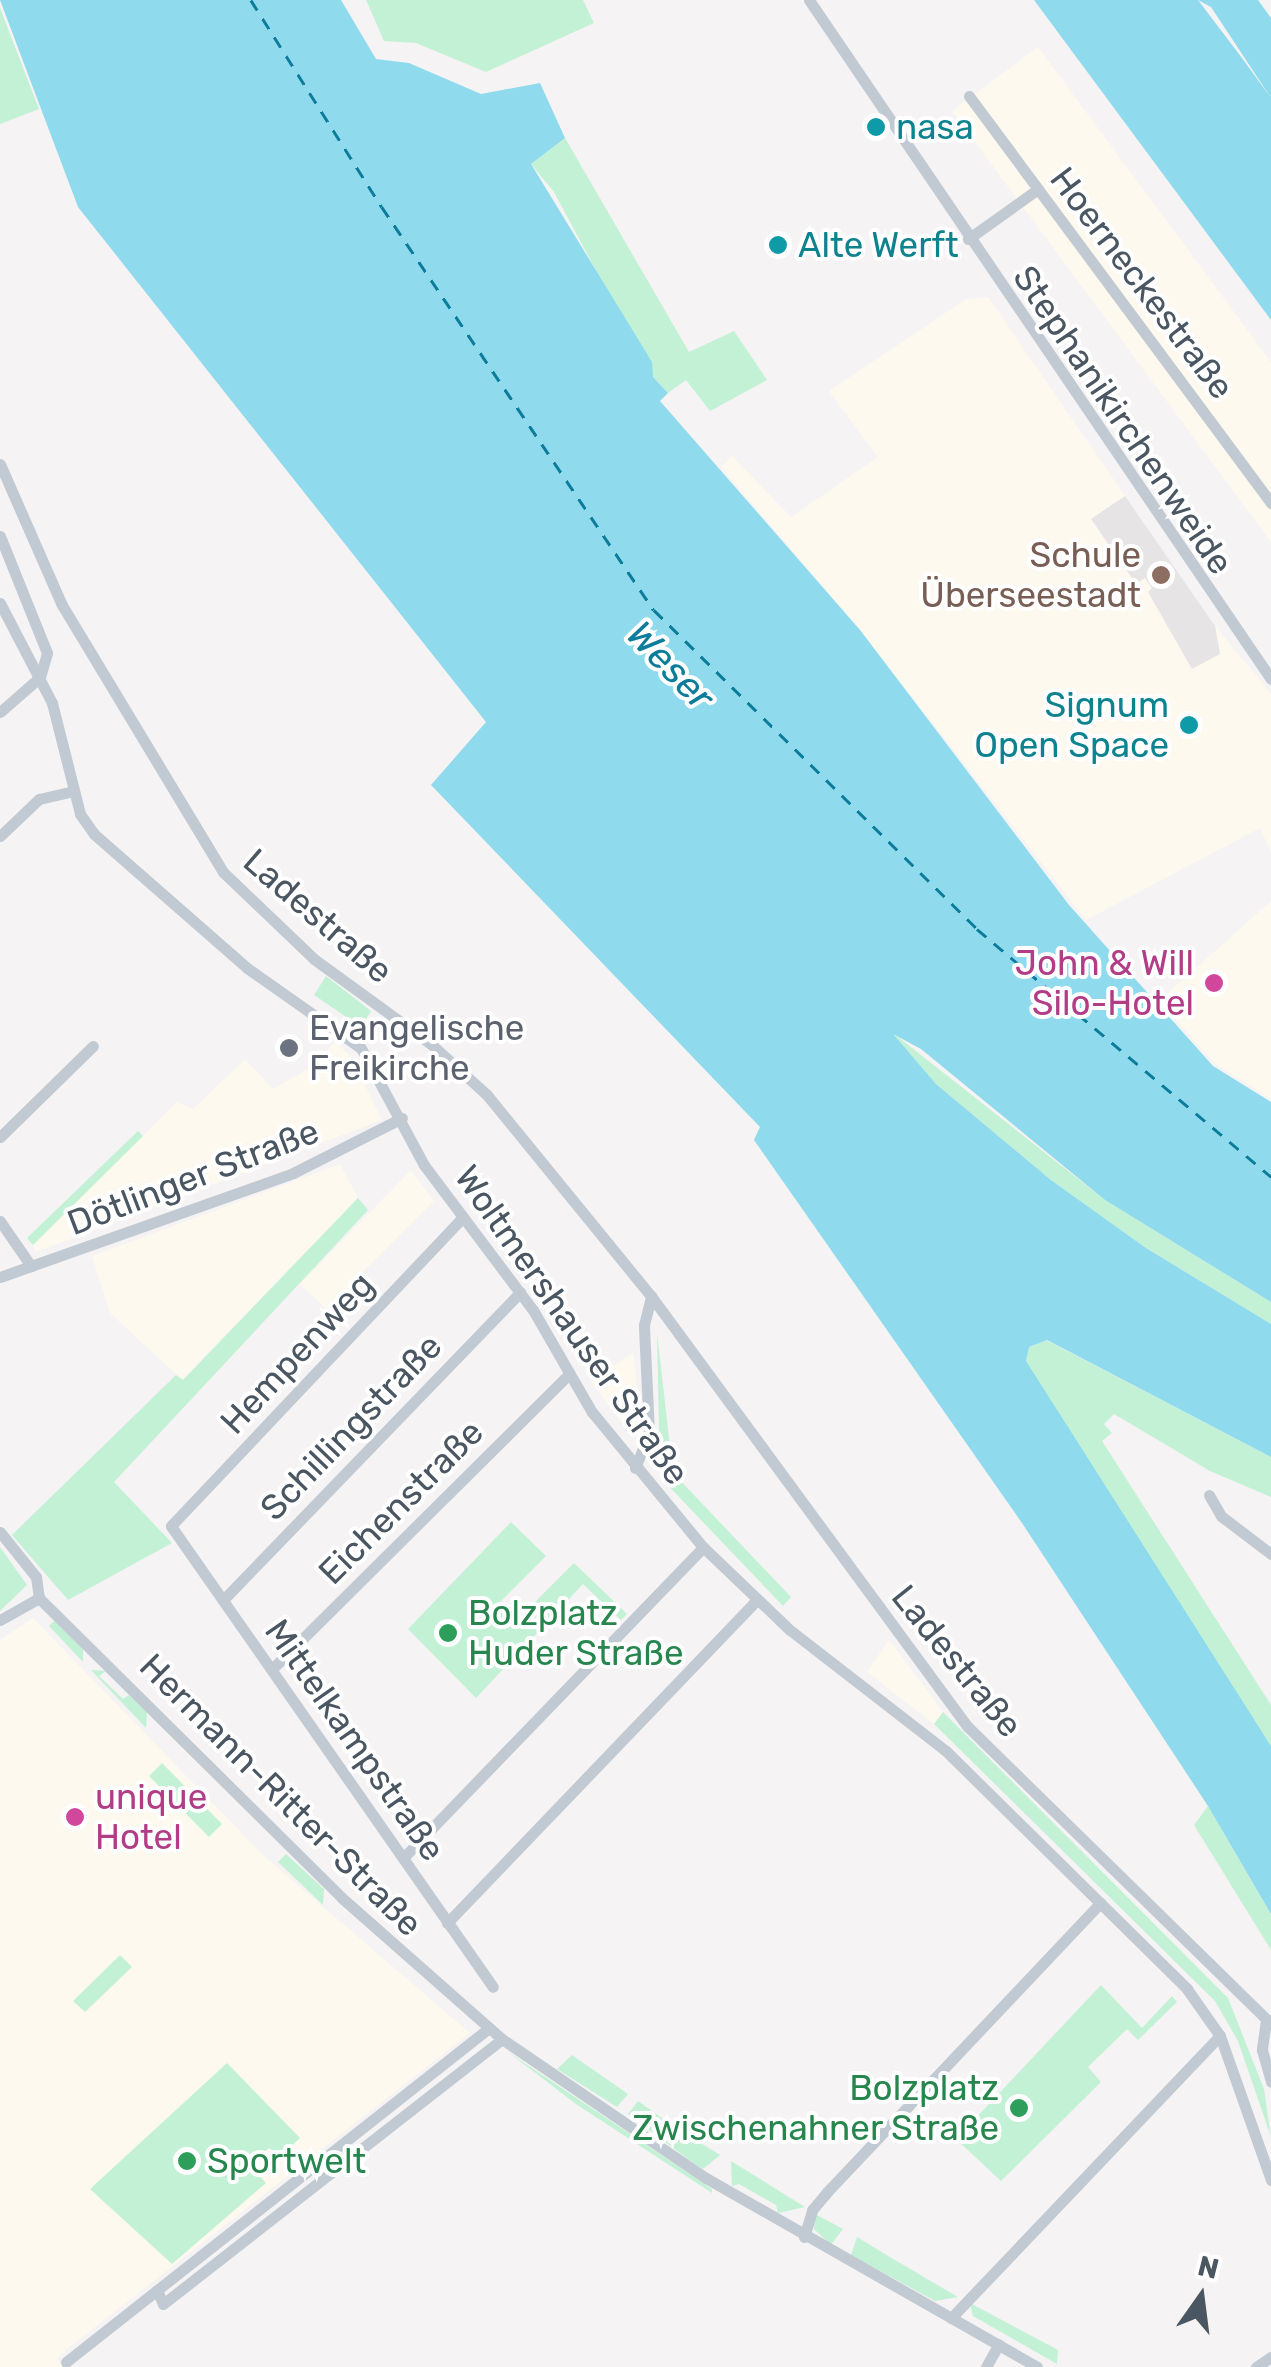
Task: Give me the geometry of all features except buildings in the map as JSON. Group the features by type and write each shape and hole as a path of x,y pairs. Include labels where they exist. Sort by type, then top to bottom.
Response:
{"street":[{"name":"Stephanikirchenweide","path":"810,0 968,239 1271,679"},
{"name":"Hoerneckestraße","path":"969,96 1271,503"},
{"path":"968,239 1038,189"},
{"name":"Ladestraße","path":"0,464 62,605 223,872 314,958 462,1069 652,1296 967,1726 1268,2022 1262,2050 1271,2082"},
{"path":"0,536 47,653 40,678 0,712"},
{"name":"Woltmershauser Straße","path":"0,603 40,678 80,814 100,841 247,968 361,1048 424,1165 520,1292 568,1375 636,1468 703,1547 756,1601 946,1751 1187,1989 1220,2036 1271,2180"},
{"path":"0,836 39,799 73,791"},
{"path":"0,1137 93,1046"},
{"name":"Dötlinger Straße","path":"0,1278 292,1173 402,1118"},
{"name":"Hempenweg","path":"171,1526 463,1217"},
{"path":"0,1220 32,1266"},
{"name":"Schillingstraße","path":"222,1600 520,1292"},
{"path":"636,1468 649,1434 644,1325 652,1296"},
{"name":"Eichenstraße","path":"272,1669 568,1375"},
{"path":"1209,1495 1221,1516 1271,1554"},
{"name":"Mittelkampstraße","path":"171,1526 405,1856 492,1986"},
{"name":"Hermann-Ritter-Straße","path":"0,1532 36,1578 39,1598 342,1898 502,2039 643,2138 804,2237 1037,2367"},
{"path":"405,1856 703,1547"},
{"path":"0,1620 39,1598"},
{"path":"447,1923 756,1601"},
{"path":"783,2224 812,2210 1100,1904"},
{"path":"66,2362 489,2028"},
{"path":"952,2318 1220,2036"},
{"path":"158,2290 163,2304 502,2039"},
{"path":"300,2180 308,2192"},
{"path":"804,2237 812,2210"},
{"path":"986,2367 999,2344"},
{"path":"1256,2367 1271,2357"}],"shaded area":[{"path":"1038,47 1271,362 1271,542 952,111"},
{"path":"988,297 1125,496 1092,519 1136,584 1145,577 1181,650 1220,654 1215,626 1271,694 1271,852 1260,828 1086,920 860,630 721,467 732,456 791,517 878,457 829,391 966,299"},
{"path":"1125,496 1215,626 1220,654 1192,669 1148,592 1152,588 1145,578 1136,584 1091,519"},
{"path":"1271,901 1271,1099 1215,1064 1159,1001"},
{"path":"335,1041 351,1057 382,1120 36,1252 33,1245 177,1102 193,1109 245,1059 273,1089 314,1066"},
{"path":"340,1164 358,1198 182,1380 110,1313 92,1256"},
{"path":"411,1170 434,1201 326,1309 300,1284"},
{"path":"633,1353 642,1427 632,1436 590,1381"},
{"path":"33,1618 264,1856 470,2033 67,2349 57,2359 63,2367 0,2367 0,1640"},
{"path":"889,1640 943,1712 934,1724 867,1672"}],"green space":[{"path":"366,0 583,0 594,23 486,72 416,43 384,41"},
{"path":"0,8 39,109 0,124"},
{"path":"565,138 689,352 734,331 767,380 710,411 686,380 668,393 653,377 554,192 531,164"},
{"path":"326,976 371,1011 361,1027 314,995"},
{"path":"893,1033 1105,1200 1271,1302 1271,1324 1146,1248 1051,1180 936,1084 900,1050"},
{"path":"138,1131 143,1136 33,1245 27,1238"},
{"path":"358,1198 368,1210 114,1482 172,1543 68,1600 12,1535 176,1375 183,1380"},
{"path":"657,1333 673,1473 791,1597 783,1606 660,1477"},
{"path":"1046,1340 1271,1457 1271,1497 1210,1471 1114,1414 1104,1424 1112,1433 1102,1441 1271,1705 1271,1746 1044,1398 1026,1361 1029,1347"},
{"path":"511,1522 546,1556 500,1602 517,1620 574,1563 627,1614 621,1620 583,1584 476,1698 408,1629"},
{"path":"0,1547 27,1585 0,1611"},
{"path":"57,1618 83,1645 83,1662 49,1626"},
{"path":"91,1670 106,1671 99,1676 123,1699 129,1695 147,1712 146,1728"},
{"path":"943,1712 1228,1998 1264,2089 1271,2137 1238,2041 1215,2001 934,1724"},
{"path":"162,1763 222,1824 209,1837 149,1776"},
{"path":"1208,1806 1271,1914 1271,1950 1194,1825"},
{"path":"286,1854 324,1889 323,1905 278,1862"},
{"path":"120,1955 132,1967 85,2012 73,2001"},
{"path":"1101,1985 1142,2028 1172,1996 1177,2002 1138,2040 1127,2029 1088,2067 1101,2082 1001,2181 956,2139"},
{"path":"508,2052 712,2189 712,2193 576,2104"},
{"path":"572,2055 628,2094 617,2107 557,2069"},
{"name":"Sportwelt","path":"227,2063 300,2138 281,2156 269,2148 250,2165 266,2183 172,2264 90,2189"},
{"path":"638,2101 720,2155 703,2169 696,2165 628,2114"},
{"path":"731,2161 805,2207 778,2213 776,2205 739,2184 732,2186"},
{"path":"815,2214 843,2229 831,2245 814,2229"},
{"path":"857,2237 958,2297 935,2301 851,2255"},
{"path":"970,2303 1058,2350 1057,2364 973,2316"}],"water":[{"name":"Weser","path":"0,0 341,0 376,59 409,63 481,94 540,83 565,138 531,164 652,362 653,377 668,393 660,401 860,630 1069,905 1213,1066 1271,1102 1271,1302 1105,1200 921,1049 893,1034 936,1084 1051,1180 1146,1248 1271,1324 1271,1457 1047,1340 1029,1347 1026,1361 1271,1746 1271,1914 1208,1806 1022,1523 754,1140 760,1127 431,785 486,722 78,207"},
{"path":"1034,0 1258,0 1271,18 1271,320"}],"pier":[{"path":"1198,0 1211,7 1271,98 1242,58"}],"ferry route":[{"path":"251,0 382,207 654,610 977,929 1271,1177"}],"place":[{"name":"nasa","path":"876,127"},
{"name":"Alte Werft","path":"778,245"},
{"name":"Schule Überseestadt","path":"1161,575"},
{"name":"Signum Open Space","path":"1189,725"},
{"name":"John & Will Silo-Hotel","path":"1214,983"},
{"name":"Evangelische Freikirche","path":"289,1048"},
{"name":"Bolzplatz Huder Straße","path":"448,1633"},
{"name":"unique Hotel","path":"75,1817"},
{"name":"Bolzplatz Zwischenahner Straße","path":"1019,2108"},
{"name":"Sportwelt","path":"187,2161"}]}
